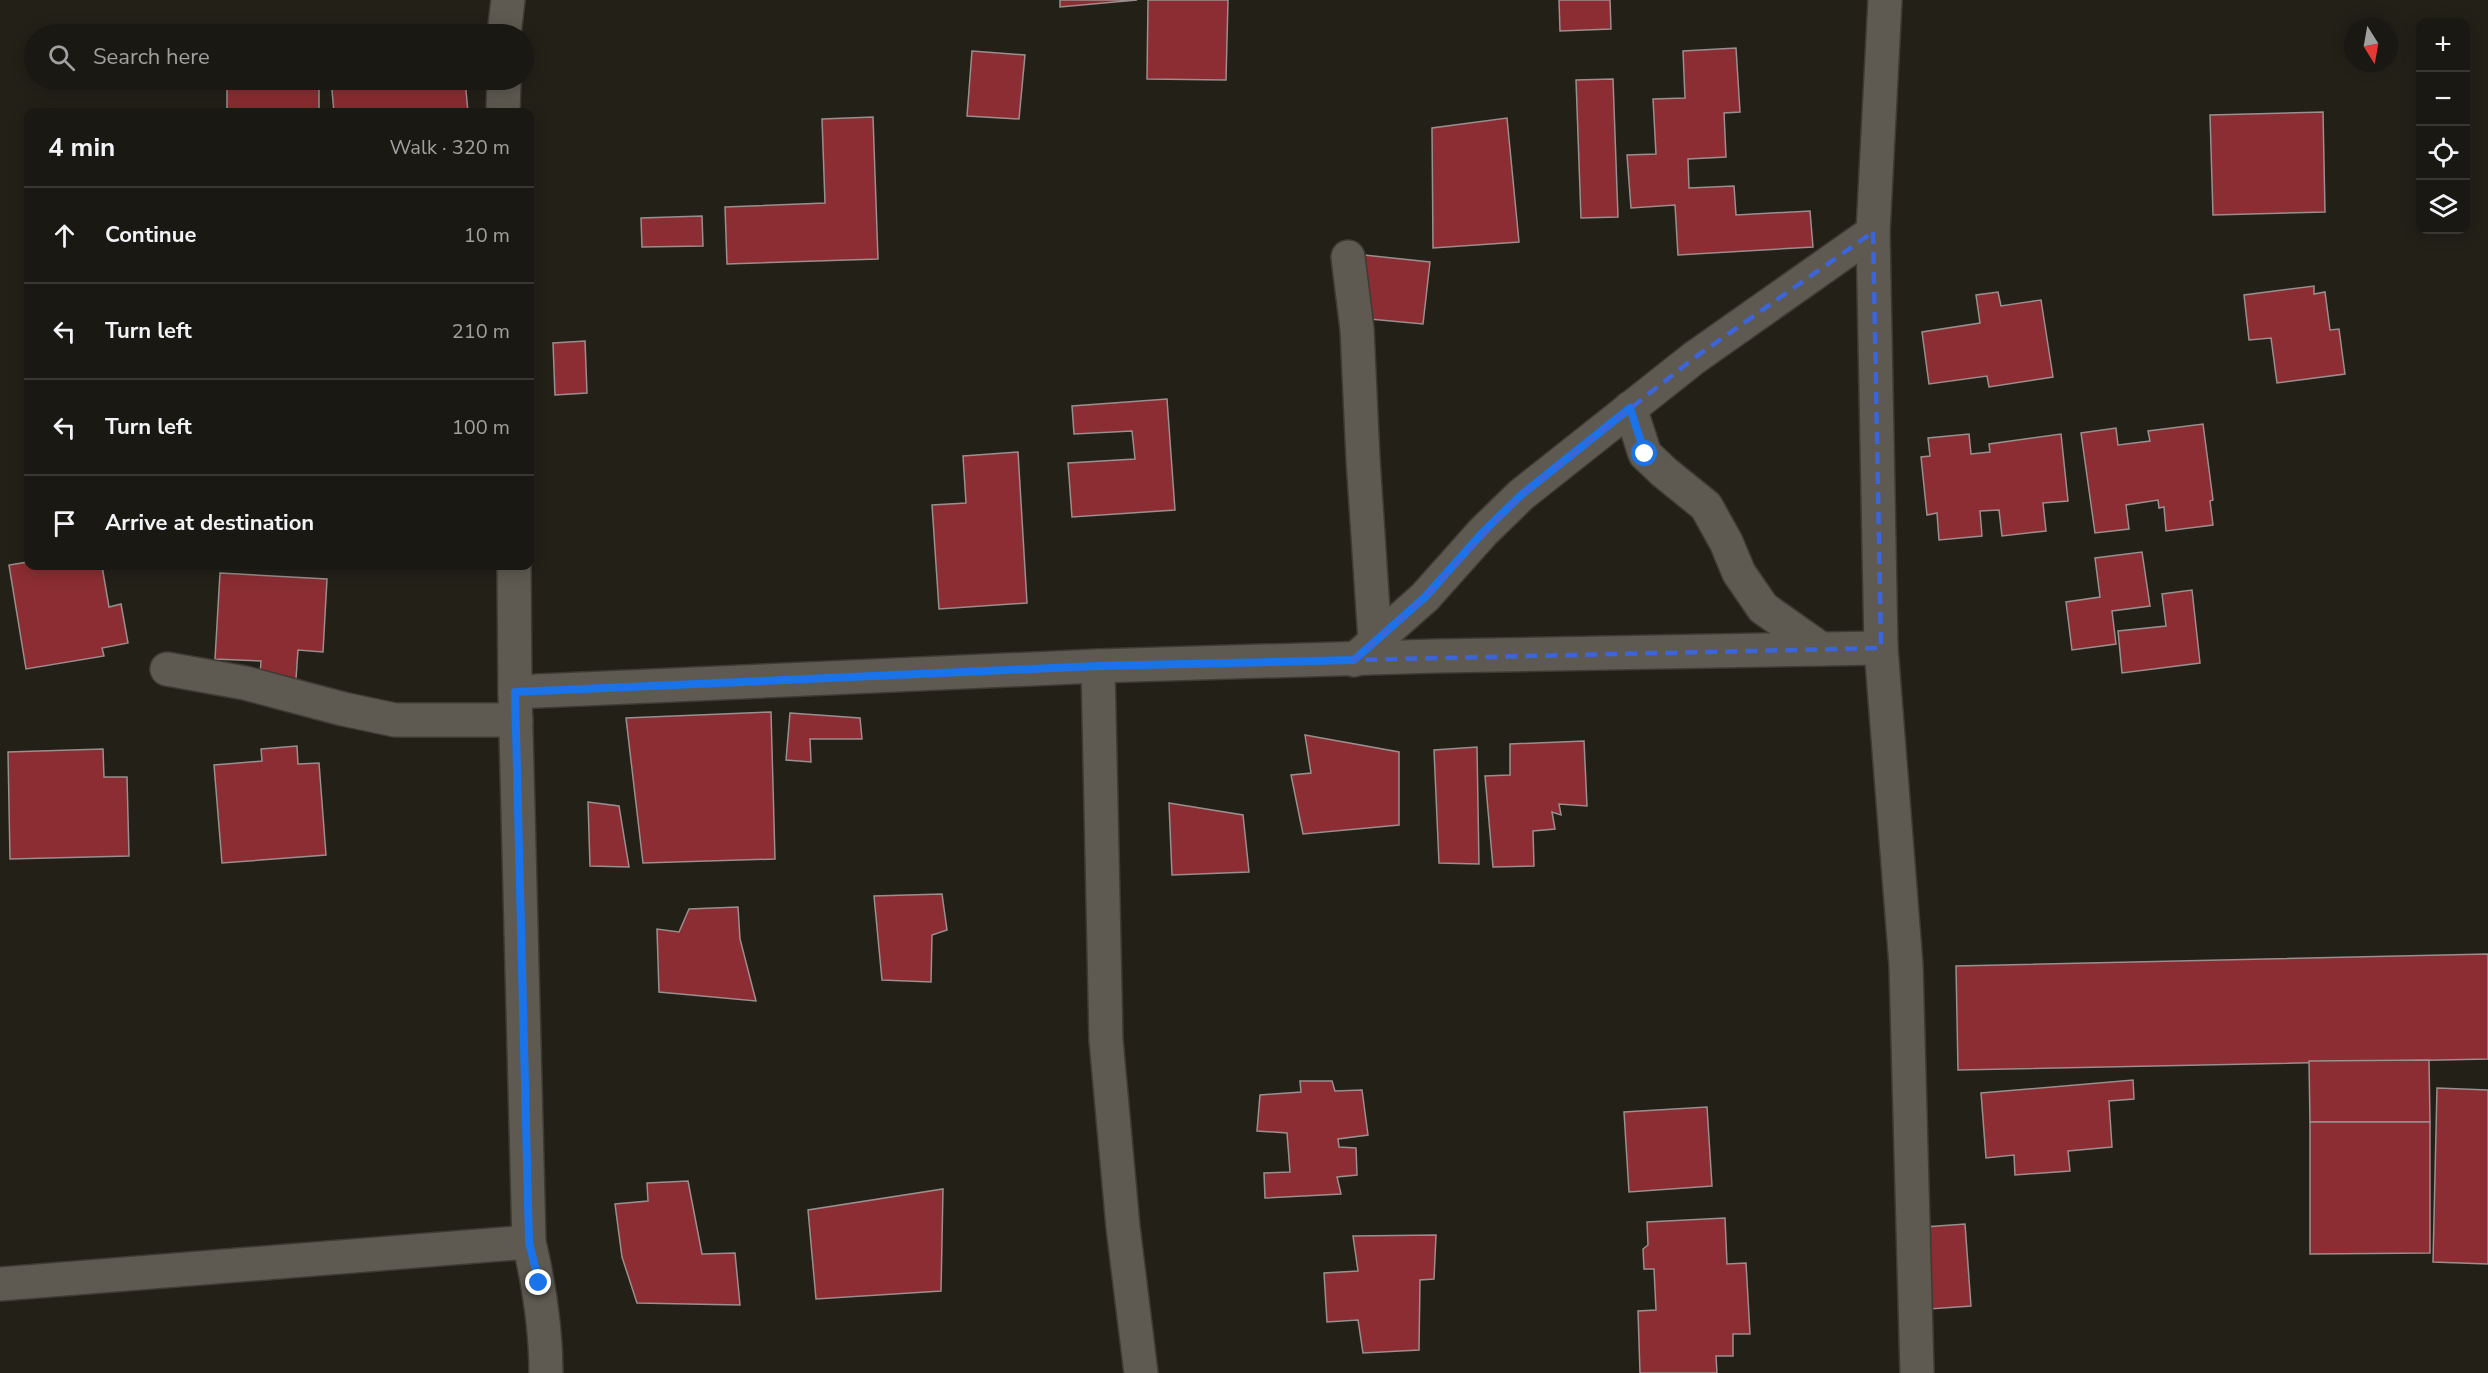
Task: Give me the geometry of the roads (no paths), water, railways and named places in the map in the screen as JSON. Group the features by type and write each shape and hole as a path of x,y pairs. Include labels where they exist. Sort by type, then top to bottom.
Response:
{"street":[{"path":"505,24 508,0"},
{"path":"1885,0 1873,232 1881,648 1906,965 1917,1373"},
{"path":"504,90 504,108"},
{"path":"1365,651 1425,597 1483,532 1521,495 1694,358 1873,232"},
{"path":"1348,257 1358,329 1363,459 1365,651"},
{"path":"1630,408 1645,454 1706,506 1726,542 1739,573 1763,608 1821,649"},
{"path":"514,570 529,1242 539,1283 546,1341 546,1373"},
{"path":"167,669 211,676 394,720 516,706 1098,666 1365,651 1436,656 1881,648"},
{"path":"1098,666 1106,1040 1123,1227 1141,1373"},
{"path":"0,1284 529,1242"}]}
